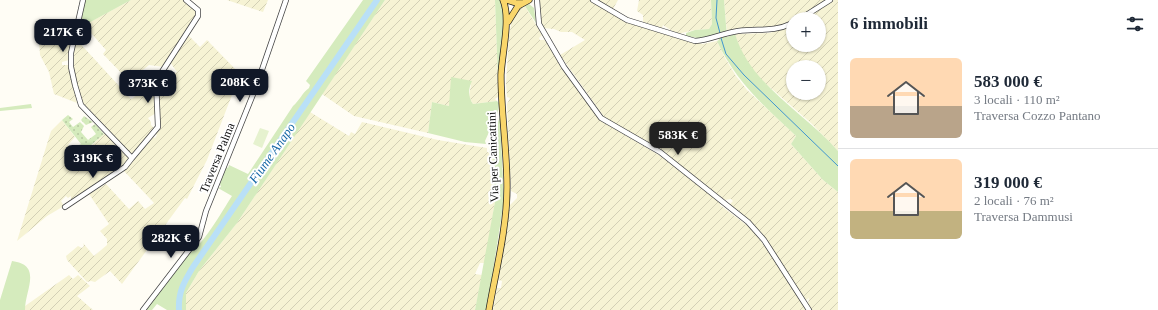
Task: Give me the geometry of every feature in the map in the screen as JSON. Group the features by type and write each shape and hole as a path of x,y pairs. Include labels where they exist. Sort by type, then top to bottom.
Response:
{"main road":[{"path":"503,0 507,13 506,26"},
{"path":"507,0 516,3 526,1"},
{"path":"506,26 513,12 526,1"},
{"name":"Via per Canicattini","path":"489,310 506,200 501,82 502,55 506,26"}],"street":[{"path":"83,0 71,53 71,68 81,105 132,158"},
{"path":"65,207 125,167 158,127 156,81 198,16 198,10 186,0"},
{"name":"Traversa Palma","path":"143,310 199,238 206,211 256,87 286,0"},
{"path":"537,0 538,24 560,60 601,118 660,152 748,222 764,240 809,310"},
{"path":"593,0 627,20 689,40 704,41 738,31 773,30 786,25"},
{"path":"811,12 830,0"},
{"path":"526,1 537,9"}],"shaded area":[{"path":"131,0 184,0 198,14 164,67 149,65 129,81 103,54 106,50 90,32 90,22"},
{"path":"227,0 268,0 263,12"},
{"path":"385,0 495,0 498,97 495,99 497,101 473,104 469,97 471,84 449,106 432,102 428,133 354,116 322,94"},
{"path":"539,0 590,0 602,7 679,39 703,44 717,41 736,76 747,90 796,136 791,144 823,180 838,192 838,310 811,310 808,304 809,298 806,300 760,231 730,204 733,201 731,199 725,200 662,151 605,118 560,55 585,40 572,32 561,32 554,29 543,28 541,23"},
{"path":"597,0 618,0 613,9"},
{"path":"639,0 711,0 712,24 709,29 677,34 663,25 662,28 643,22 643,15 637,11"},
{"path":"724,0 827,0 807,12 786,12 786,24 783,26 727,33"},
{"path":"834,0 838,0 838,151 812,124 765,83 750,67 740,51 735,34 769,33 786,28 786,52 826,52 826,12 816,12"},
{"path":"525,6 542,35 539,38 540,40 545,40 562,68 601,121 659,155 753,230 786,277 806,310 493,310 497,288 501,288 502,281 498,280 510,205 517,198 517,194 511,191 507,104 510,98 507,97 506,83 509,36 512,19 516,11"},
{"path":"43,25 73,39 69,60 62,62 62,65 69,65 77,103 54,94 49,72 40,55 39,40"},
{"path":"188,35 200,47 207,40 240,74 207,160 187,199 185,198 122,284 110,271 95,282 87,282 67,260 66,256 78,246 82,248 84,246 83,243 94,256 107,245 107,239 100,231 109,224 89,194 106,184 129,209 138,201 145,209 154,203 124,171 153,137 155,138 157,135 155,134 160,127 156,84 164,70 170,77 177,72 170,62 186,41 185,39"},
{"path":"76,39 131,99 149,88 151,91 153,89 156,113 148,118 151,125 155,129 133,156 82,102 73,69 73,50"},
{"path":"310,112 349,136 351,132 355,134 362,122 438,140 487,148 487,152 493,154 495,202 485,263 480,263 475,274 482,275 475,310 186,310 186,293 199,271 237,223"},
{"path":"62,120 75,137 68,145 79,159 91,149 90,147 106,132 130,160 117,171 114,171 114,173 71,203 71,196 68,198 66,196 61,201 64,206 47,216 17,241 51,131"},
{"path":"69,275 73,279 78,275 90,286 77,296 93,310 25,310 25,306"}],"green space":[{"path":"85,0 131,0 83,26 80,25"},
{"path":"363,0 385,0 237,223 199,271 186,293 186,310 167,310 157,304 152,310 145,310 186,255 199,245 232,196 218,188 221,187 220,184 226,167 228,168 229,165 248,174 293,106 309,88 310,85 306,81"},
{"path":"495,0 502,0 503,10 503,30 498,81"},
{"path":"711,0 724,0 727,37 735,34 753,69 766,84 838,151 838,192 823,180 791,144 796,136 762,104 742,81 724,55 717,41 719,40 717,36 703,39 686,36 686,33 695,30 709,29 712,24"},
{"path":"529,4 534,8 536,23 525,6"},
{"path":"451,77 472,81 469,93 473,104 497,101 499,103 498,112 485,141 486,144 465,142 428,133 432,102 449,106"},
{"path":"31,104 32,108 0,111 0,108"},
{"path":"68,115 73,119 69,122 73,127 80,122 84,126 81,132 88,140 96,134 91,127 95,124 104,134 83,152 85,154 79,160 71,149 81,144 62,120"},
{"path":"84,116 93,122 86,125 81,120"},
{"path":"500,117 504,200 487,310 475,310 495,202 493,154 489,152 491,138"},
{"path":"260,128 269,131 262,148 253,144"},
{"path":"12,261 21,263 30,273 25,310 0,310 0,300"}],"waterway":[{"name":"Fiume Anapo","path":"179,310 182,287 193,267 377,0"},
{"path":"717,0 716,18 720,33"},
{"path":"721,38 726,54 744,75 838,166"}]}
